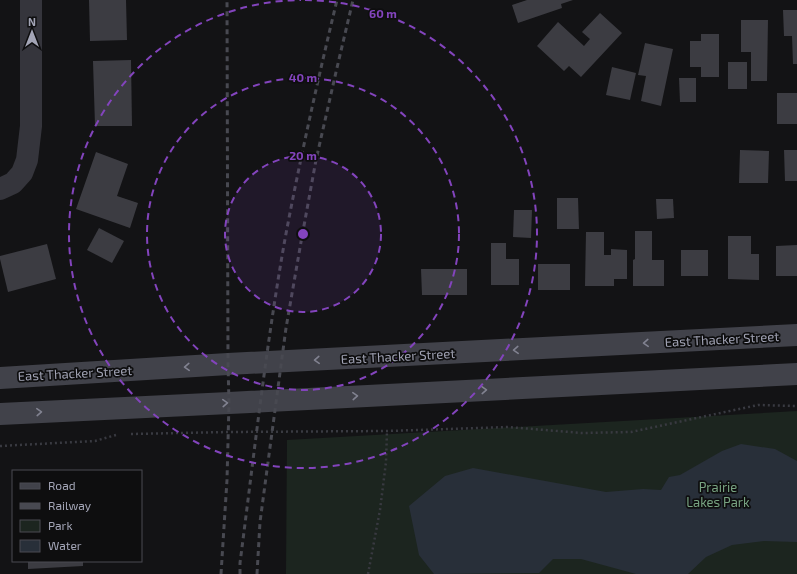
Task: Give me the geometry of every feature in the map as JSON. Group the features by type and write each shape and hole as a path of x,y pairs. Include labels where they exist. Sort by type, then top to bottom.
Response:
{"main road":[{"name":"East Thacker Street","path":"0,378 797,335"},
{"path":"0,414 797,374"}],"street":[{"path":"0,189 13,183 22,173 27,160 31,126 31,0"}],"path":[{"path":"130,434 387,431 508,427 582,433 631,432 758,405 797,406"},
{"path":"368,574 380,510 386,462 387,431"},
{"path":"0,446 95,441 122,434"}],"green space":[{"name":"Prairie Lakes Park","path":"797,411 797,574 286,574 287,440"}],"water":[{"path":"741,444 775,449 797,461 797,542 764,541 732,545 706,557 688,574 636,574 581,559 553,559 539,573 434,574 419,555 409,506 445,476 473,468 606,492 643,489 661,490 669,477 680,475 722,451"}],"building":[{"path":"89,0 126,0 127,40 90,41"},
{"path":"527,0 573,0 561,4 562,8 518,23 512,5"},
{"path":"783,10 797,10 797,64 793,64 792,36 784,36"},
{"path":"600,13 622,33 581,77 569,66 564,71 537,46 558,22 584,46 590,39 582,32"},
{"path":"741,20 768,20 767,81 751,81 751,52 741,52"},
{"path":"701,34 719,34 719,77 701,77 701,67 690,67 690,41 701,41"},
{"path":"645,43 673,49 661,106 641,101 646,76 638,75"},
{"path":"131,60 132,126 95,126 93,61"},
{"path":"728,62 747,62 747,89 728,89"},
{"path":"612,67 636,73 630,100 606,95"},
{"path":"679,78 696,78 696,102 680,102"},
{"path":"777,93 797,93 797,124 777,124"},
{"path":"740,150 769,151 768,183 739,183"},
{"path":"784,150 797,150 797,181 785,181"},
{"path":"96,152 128,164 117,196 138,203 130,228 76,209"},
{"path":"557,198 578,198 579,229 557,229"},
{"path":"656,199 673,199 674,218 657,219"},
{"path":"514,210 532,210 531,238 513,237"},
{"path":"99,228 124,241 112,263 87,250"},
{"path":"635,231 652,231 652,260 664,260 664,286 633,286"},
{"path":"586,232 604,232 604,255 611,255 611,249 627,250 627,279 614,279 614,286 585,286"},
{"path":"728,236 751,236 751,254 759,254 759,280 728,279"},
{"path":"491,243 506,243 506,259 519,259 519,285 491,285"},
{"path":"47,244 56,279 8,292 0,256"},
{"path":"797,245 797,276 776,276 776,246"},
{"path":"681,250 708,250 708,276 681,276"},
{"path":"538,264 570,264 570,290 538,290"},
{"path":"421,269 467,269 467,295 422,295"},
{"path":"28,562 83,562 83,566 28,569"}],"railway":[{"path":"221,574 227,480 229,403 227,0"},
{"path":"240,574 240,563 278,279 303,149 337,0"},
{"path":"257,574 260,522 286,328 316,160 353,0"}]}
